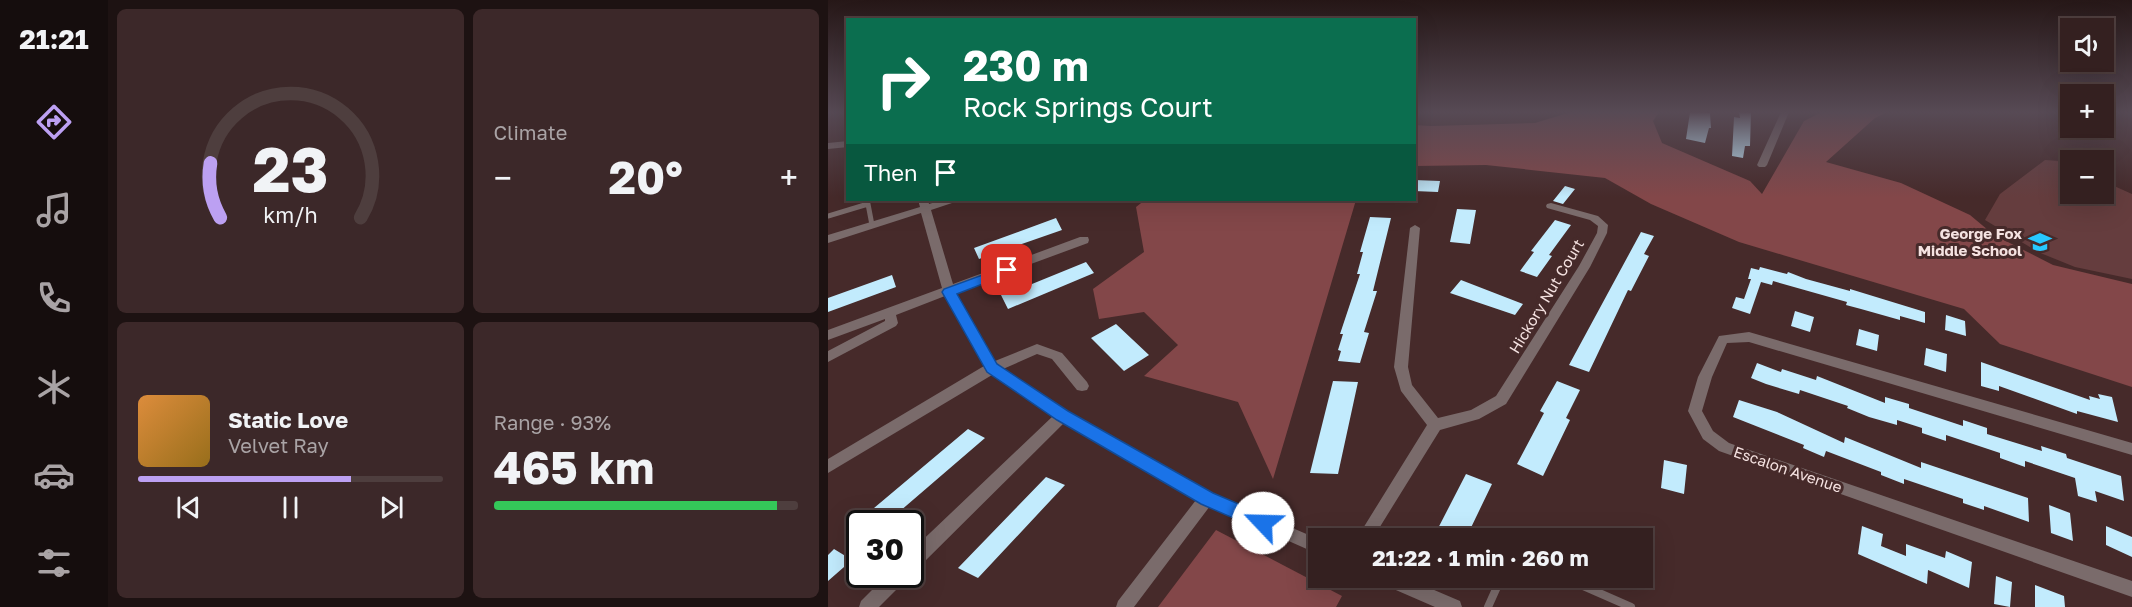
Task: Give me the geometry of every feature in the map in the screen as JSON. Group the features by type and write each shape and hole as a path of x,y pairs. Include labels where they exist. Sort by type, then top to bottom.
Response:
{"street":[{"path":"1762,165 1773,140"},
{"path":"828,146 846,144"},
{"path":"828,239 872,225 924,204 944,201"},
{"path":"924,204 949,292 992,368 1063,415 1207,498 1308,543"},
{"name":"Hickory Nut Court","path":"1435,425 1474,415 1501,400 1584,267 1602,233 1603,225 1594,218 1551,206"},
{"path":"1371,528 1435,425 1406,387 1401,367 1415,228"},
{"path":"828,335 1084,240"},
{"path":"828,357 892,323 889,314"},
{"name":"Escalon Avenue","path":"2132,449 1749,337 1723,339 1705,377 1695,411 1708,435 1724,447 2132,589"},
{"path":"828,467 992,368 1037,349 1056,356 1082,386"},
{"path":"924,550 1063,415"},
{"path":"1124,607 1207,498"},
{"path":"867,607 886,588"},
{"path":"1411,588 1454,607"}],"lane":[{"path":"828,216 868,204 872,225"},
{"path":"1488,607 1497,588"},
{"path":"1588,588 1631,607"}],"shaded area":[{"path":"1416,140 1661,140 1662,143 1750,181 1762,194 1793,140 1850,140 1826,162 1901,183 1970,215 1994,235 2053,265 2132,284 2132,387 2000,344 1964,309 1739,242 1651,204 1605,178 1486,165 1416,166"},
{"path":"2045,160 2060,161 2060,204 2114,204 2114,186 2132,194 2132,279 2075,267 2038,252 1985,220 2000,194"},
{"path":"1144,201 1356,201 1273,479 1238,402 1144,376 1178,345 1144,312 1099,319 1093,289 1144,252 1136,207"},
{"path":"1216,530 1308,578 1308,588 1327,588 1342,596 1336,607 1158,607"}],"building":[{"path":"1733,140 1750,140 1750,146 1745,146 1743,158 1732,156"},
{"path":"1416,180 1440,181 1438,192 1416,191"},
{"path":"1565,186 1575,189 1563,204 1553,201"},
{"path":"1457,209 1476,210 1470,244 1450,242"},
{"path":"1370,217 1391,218 1373,291 1377,291 1364,332 1369,333 1360,363 1338,361 1341,351 1338,350 1343,334 1340,334 1360,274 1357,274 1363,252 1360,252"},
{"path":"1056,218 1062,230 979,259 974,248"},
{"path":"1555,220 1571,225 1549,255 1552,256 1537,277 1520,271 1534,252 1531,251"},
{"path":"1641,232 1654,236 1644,254 1649,256 1631,291 1628,290 1589,372 1569,365"},
{"path":"1086,262 1094,273 1008,309 1001,295 1014,289 1015,291"},
{"path":"1760,267 1787,274 1788,272 1925,312 1925,323 1900,316 1900,320 1773,281 1772,285 1761,282 1750,314 1732,308 1736,297 1744,299 1751,279 1748,279 1751,268 1759,270"},
{"path":"892,275 896,287 828,312 828,298"},
{"path":"1461,280 1523,304 1515,315 1450,293"},
{"path":"1795,311 1814,317 1810,332 1791,326"},
{"path":"1946,315 1965,321 1966,336 1945,330"},
{"path":"1116,324 1149,355 1124,371 1091,338"},
{"path":"1859,329 1879,335 1877,351 1856,345"},
{"path":"1926,348 1947,354 1946,372 1924,365"},
{"path":"1981,362 2090,400 2089,396 2100,399 2098,394 2112,397 2118,422 2077,411 2077,414 1999,386 1999,391 1981,386"},
{"path":"1757,363 1781,372 1782,369 1816,380 1817,376 1885,403 1885,397 1909,404 1909,408 1963,426 1963,420 1987,428 1987,434 2042,451 2041,446 2066,454 2067,458 2121,476 2124,501 2095,491 2097,502 2078,496 2075,478 2025,461 2025,467 2000,458 2000,453 1946,435 1946,441 1922,433 1922,428 1897,420 1897,425 1869,417 1847,408 1848,406 1800,390 1799,394 1766,384 1751,378"},
{"path":"1333,381 1358,382 1338,474 1310,473"},
{"path":"1557,381 1580,390 1566,418 1570,420 1543,476 1517,464 1544,413 1540,411"},
{"path":"1739,400 1777,412 1844,443 1845,437 1921,468 1921,462 2028,498 2029,522 1984,506 1984,510 1963,503 1963,499 1904,479 1904,484 1881,475 1881,472 1826,451 1824,457 1803,448 1804,445 1733,417"},
{"path":"968,429 985,438 901,510 872,510"},
{"path":"1664,460 1687,465 1684,494 1661,488"},
{"path":"1466,474 1492,484 1471,528 1438,528"},
{"path":"1046,477 1065,485 978,578 958,568"},
{"path":"2049,505 2070,513 2073,541 2051,533"},
{"path":"1862,526 1883,534 1881,546 1906,556 1906,544 1945,558 1946,551 1972,562 1969,588 1928,570 1927,584 1858,554"},
{"path":"2106,526 2132,537 2132,557 2106,545"},
{"path":"834,549 846,556 846,565 828,581 828,555"},
{"path":"1996,576 2012,582 2010,607 1994,604"},
{"path":"2035,585 2064,596 2065,607 2035,607"}],"place":[{"name":"George Fox Middle School","path":"2040,242"}],"route":[{"path":"1007,270 949,292 992,368 1063,415 1207,498 1263,523"}]}
